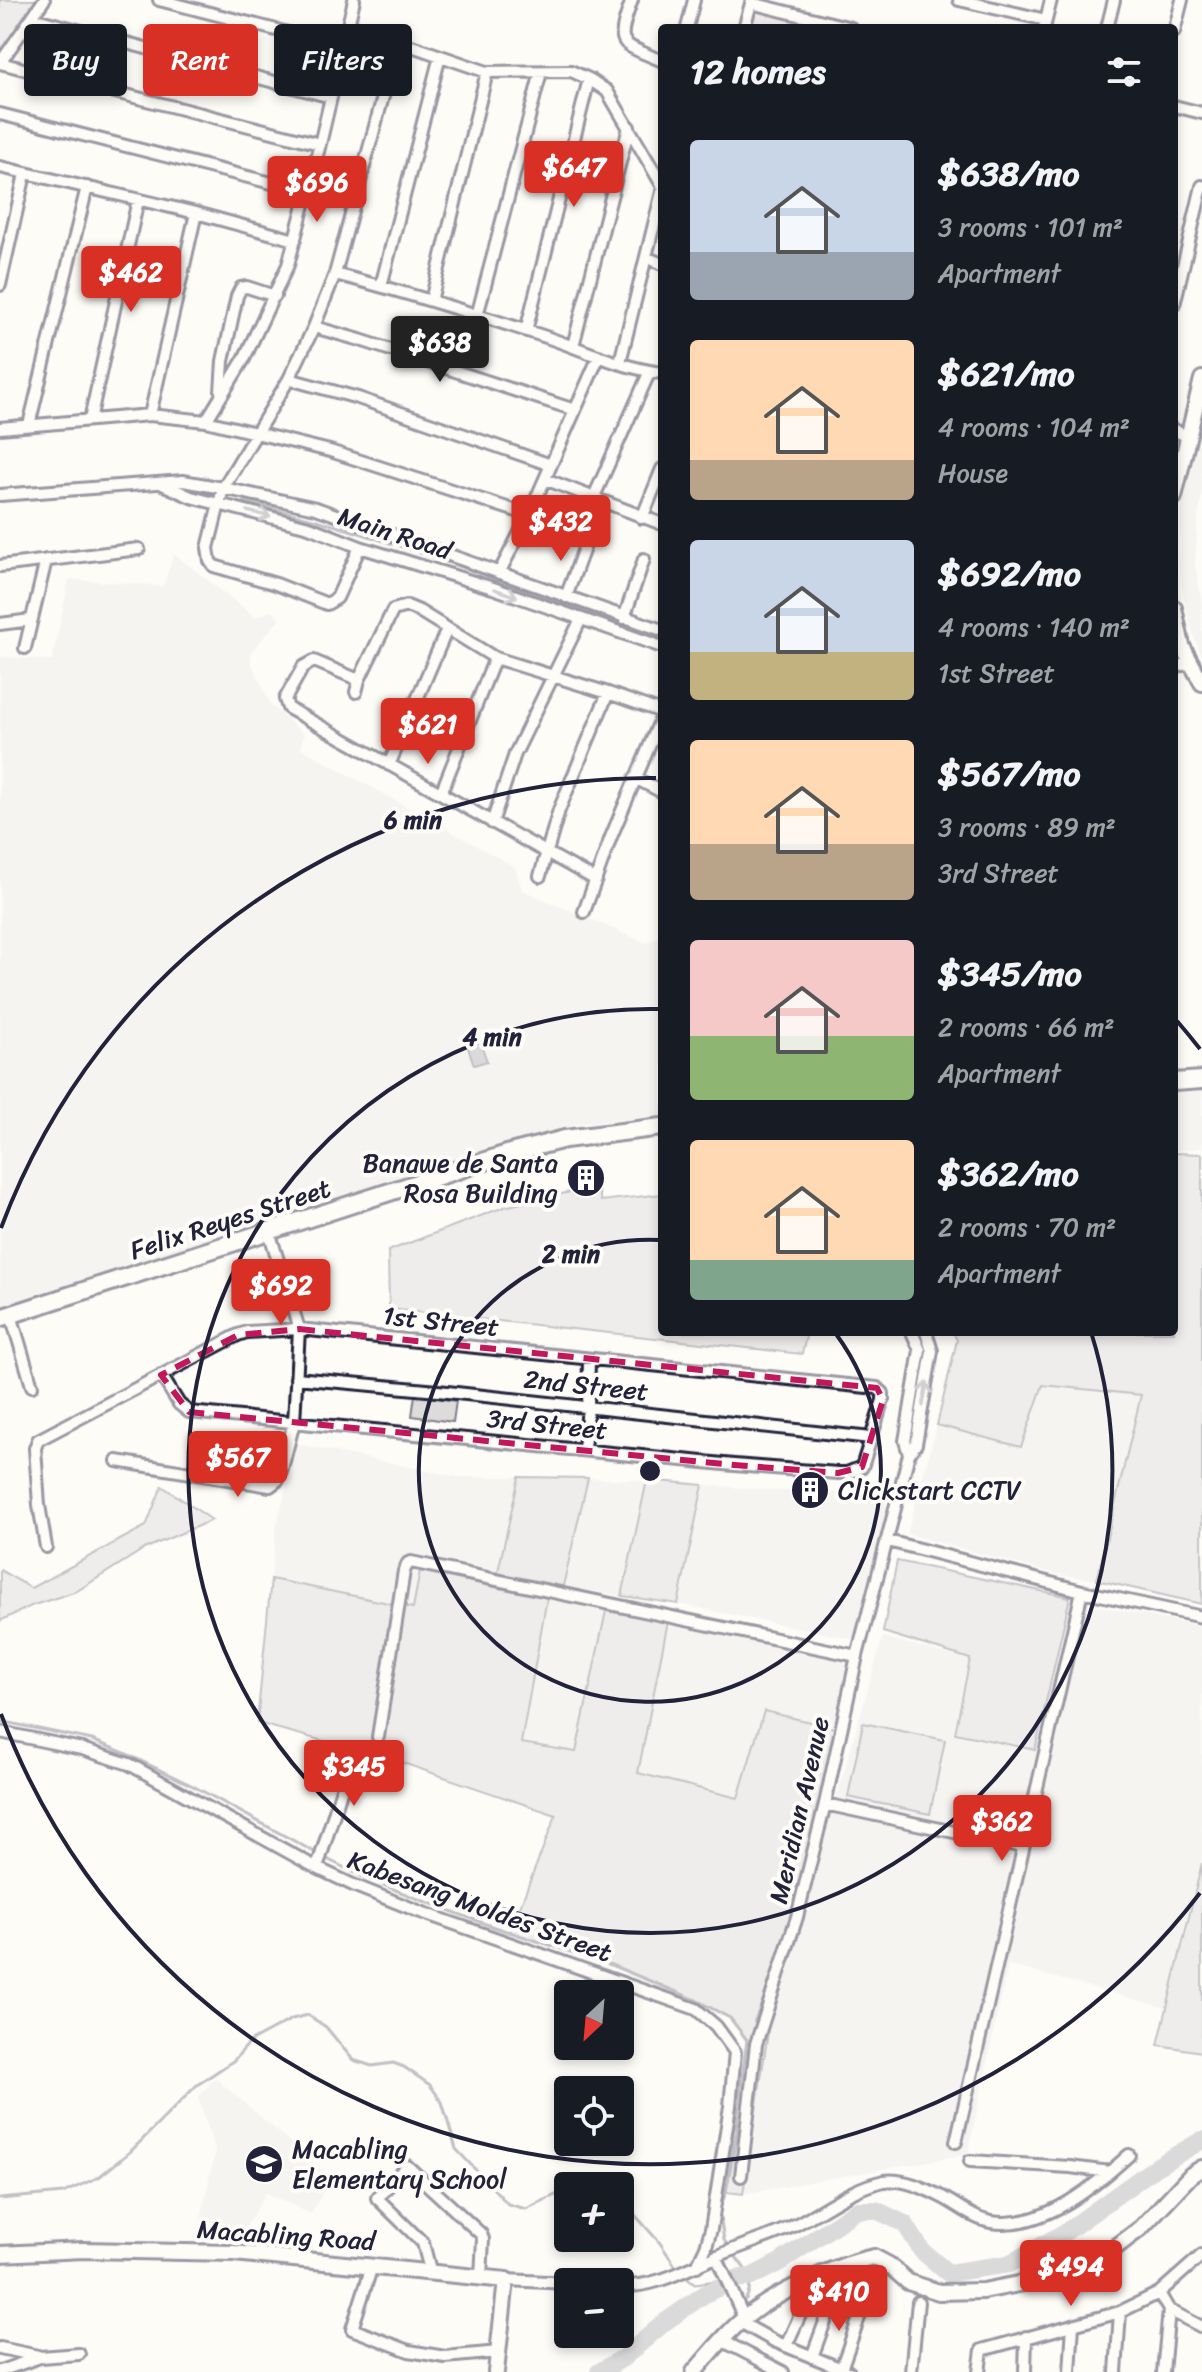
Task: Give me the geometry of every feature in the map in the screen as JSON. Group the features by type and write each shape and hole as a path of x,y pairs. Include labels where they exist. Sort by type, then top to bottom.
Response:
{"main road":[{"path":"1178,1082 1202,1080"},
{"name":"Felix Reyes Street","path":"6,1317 510,1153 565,1139 658,1127"}],"street":[{"path":"44,0 0,63 320,144"},
{"path":"159,0 274,29"},
{"path":"348,24 352,0"},
{"path":"632,0 621,33 623,39 627,45 658,59"},
{"path":"688,24 694,0"},
{"path":"959,0 1045,24 1051,0"},
{"path":"1108,24 1114,0"},
{"path":"1176,24 1182,0"},
{"path":"745,24 751,2 836,24"},
{"path":"32,18 331,97 288,265 244,359 206,421"},
{"path":"412,46 487,72 571,71 589,79 607,91 658,178"},
{"path":"381,286 440,56"},
{"path":"431,301 487,72"},
{"path":"477,316 541,72"},
{"path":"526,331 589,79"},
{"path":"360,547 337,598 327,604 276,584 214,566 208,548 223,488 289,379 335,274 383,96"},
{"path":"1178,107 1202,113"},
{"path":"0,114 307,192"},
{"path":"573,346 629,127"},
{"path":"0,167 196,213 295,240"},
{"path":"0,285 25,174"},
{"path":"1178,288 1202,186"},
{"path":"29,425 87,187"},
{"path":"90,420 138,200"},
{"path":"620,362 658,208"},
{"path":"150,415 196,213"},
{"path":"646,257 658,262"},
{"path":"335,274 658,372"},
{"path":"220,396 223,361 241,288 275,296"},
{"path":"314,327 575,410"},
{"path":"499,573 529,515 599,356"},
{"path":"593,499 650,371"},
{"path":"289,379 358,398 551,465"},
{"path":"1178,461 1181,434 1197,421 1202,379"},
{"path":"0,428 150,415 206,421 330,451 529,515"},
{"path":"545,479 658,523"},
{"path":"642,518 658,480"},
{"name":"Main Road","path":"0,495 183,481 223,488 316,508 658,629"},
{"name":"Main Road","path":"158,482 191,497 309,527 360,547 493,588 658,646"},
{"path":"566,597 587,540"},
{"path":"0,566 139,549"},
{"path":"624,618 644,559"},
{"path":"25,648 46,560"},
{"path":"356,692 393,610 407,606 495,658 608,693 658,712"},
{"path":"492,823 515,754 581,619"},
{"path":"0,624 31,620"},
{"path":"389,765 447,629"},
{"path":"1178,646 1202,683"},
{"path":"441,793 495,658"},
{"path":"359,680 314,661 303,667 285,699 288,708 596,880"},
{"path":"1178,666 1192,664"},
{"path":"540,876 570,783 608,693"},
{"path":"584,912 658,723"},
{"path":"635,778 658,790"},
{"path":"117,1461 270,1486 278,1480 294,1422 299,1329 269,1231"},
{"path":"6,1317 32,1386"},
{"name":"1st Street","path":"46,1547 39,1505 38,1440 247,1332 299,1329 877,1388"},
{"name":"Meridian Avenue","path":"909,1454 905,1441 920,1350 914,1336"},
{"name":"Meridian Avenue","path":"741,2176 756,2044 797,1917 857,1656 909,1454 916,1444 932,1351 927,1336"},
{"path":"584,1449 589,1359"},
{"name":"3rd Street","path":"161,1375 179,1404 189,1412 734,1465 847,1473 862,1467 883,1400 883,1393 877,1388"},
{"name":"2nd Street","path":"296,1378 871,1438"},
{"path":"888,1541 1082,1591 1202,1617"},
{"path":"378,1737 404,1571 411,1562 857,1656"},
{"path":"956,2142 1082,1591"},
{"name":"Kabesang Moldes Street","path":"0,1732 82,1749 129,1764 418,1911 696,2009 716,2026 735,2052 711,2229 697,2266"},
{"path":"319,1861 353,1753"},
{"path":"825,1804 1023,1847"},
{"path":"634,2286 643,2286 718,2260 791,2227 858,2190 887,2181 930,2191 988,2222 1009,2223 1046,2213 1082,2195 1129,2155"},
{"path":"970,2161 1110,2172"},
{"path":"430,2270 423,2243 377,2198 407,2166 481,2234 481,2277"},
{"path":"694,2372 742,2320 802,2283 852,2261 874,2257 889,2265 908,2282 939,2292 983,2291 1074,2273 1092,2265 1141,2228 1191,2175 1202,2168"},
{"name":"Macabling Road","path":"0,2254 83,2250 234,2253 554,2282"},
{"path":"718,2260 742,2320 786,2346 845,2370 862,2309"},
{"path":"979,2372 982,2350 1120,2312 1159,2293 1199,2262"},
{"path":"372,2266 352,2329 409,2351 445,2357 499,2352"},
{"path":"496,2372 506,2280"},
{"path":"1159,2293 1169,2310 1202,2327"},
{"path":"812,2357 834,2297"},
{"path":"911,2372 918,2302"},
{"path":"786,2346 805,2304"},
{"path":"1163,2372 1169,2310"},
{"path":"1116,2372 1120,2312"},
{"path":"1070,2372 1073,2325"},
{"path":"1025,2372 1026,2337"},
{"path":"721,2340 783,2372"},
{"path":"0,2348 40,2357"},
{"path":"0,2371 40,2357 79,2354"}],"highlighted area":[{"path":"299,1329 877,1388 883,1400 862,1467 838,1473 734,1465 189,1412 161,1375 238,1335"}],"shaded area":[{"path":"0,0 37,0 0,55"},
{"path":"752,10 813,24 749,24"},
{"path":"1202,421 1202,495 1195,563 1202,602 1202,657 1193,634 1179,565 1181,511"},
{"path":"174,554 255,617 272,611 280,619 251,652 251,662 271,705 304,734 301,748 515,867 522,890 646,943 658,938 658,1116 576,1124 517,1140 0,1307 0,656 52,661 69,579 163,586"},
{"path":"476,1031 487,1061 474,1065 464,1036"},
{"path":"1202,1084 1202,1148 1178,1151 1178,1086"},
{"path":"1178,1153 1202,1154 1202,1604 1097,1580 1141,1395 1043,1385 1021,1447 937,1425 957,1340 955,1336 1178,1336"},
{"path":"597,1186 601,1201 658,1194 658,1336 806,1336 802,1354 389,1309 388,1251 504,1207"},
{"path":"1043,1385 1142,1395 1097,1580 1055,1574 907,1534 937,1425 1021,1446"},
{"path":"415,1395 456,1401 453,1422 412,1416"},
{"path":"298,1444 458,1477 519,1477 495,1587 420,1571 413,1609 271,1579 276,1527"},
{"path":"519,1477 588,1478 563,1586 497,1576"},
{"path":"588,1478 647,1480 622,1596 563,1586"},
{"path":"647,1480 703,1485 678,1604 622,1596"},
{"path":"885,1484 886,1517 859,1640 678,1604 703,1485 824,1494"},
{"path":"162,1486 212,1520 144,1549 77,1591 31,1606 0,1621 0,1570 31,1588 146,1526"},
{"path":"897,1561 1070,1597 1035,1750 955,1733 970,1659 883,1632"},
{"path":"420,1571 547,1598 521,1743 576,1752 606,1611 668,1621 638,1773 738,1798 764,1711 839,1729 798,1918 754,2021 768,2033 743,2194 726,2192 747,2040 730,2018 696,2000 611,1965 510,1932 556,1815 394,1760 257,1723 271,1579 413,1608"},
{"path":"547,1598 606,1611 576,1752 520,1743"},
{"path":"1070,1598 1202,1626 1202,1861 1167,2008 1008,1965 968,2154 743,2194 768,2033 883,1637 969,1660 953,1734 1035,1751"},
{"path":"668,1621 855,1658 839,1729 764,1711 739,1798 637,1773"},
{"path":"863,1723 945,1740 930,1814 848,1797"},
{"path":"1202,1863 1202,2052 1158,2045"},
{"name":"Macabling Elementary School","path":"215,2078 331,2177 311,2214 266,2193 237,2243 219,2234 214,2245 196,2243 215,2151 198,2097"}],"waterway":[{"path":"244,502 313,519 404,548 658,639"},
{"path":"0,1721 92,1740 127,1754 318,1854"},
{"path":"325,1858 413,1897 611,1965 696,2000 730,2018 747,2040 737,2133 726,2192 719,2211 724,2240 729,2247"},
{"path":"0,2199 63,2193 99,2177 132,2150 197,2085 233,2061 251,2041 292,2019 308,2015 326,2027 353,2060 372,2066 393,2063 430,2085 442,2102 456,2149 508,2204 526,2209 554,2196"},
{"path":"599,2372 623,2358 665,2322 705,2294 736,2279 751,2277 780,2262 857,2210 876,2210 905,2224 922,2251 948,2273 1009,2264 1067,2231 1156,2167 1202,2140"},
{"path":"634,2214 676,2267"},
{"path":"733,2253 750,2280 746,2299"},
{"path":"683,2275 695,2284 723,2280"},
{"path":"731,2279 751,2277"},
{"path":"685,2372 697,2358"}],"place":[{"name":"Banawe de Santa Rosa Building","path":"586,1178"},
{"name":"Clickstart CCTV","path":"810,1490"},
{"name":"Macabling Elementary School","path":"264,2164"}]}
